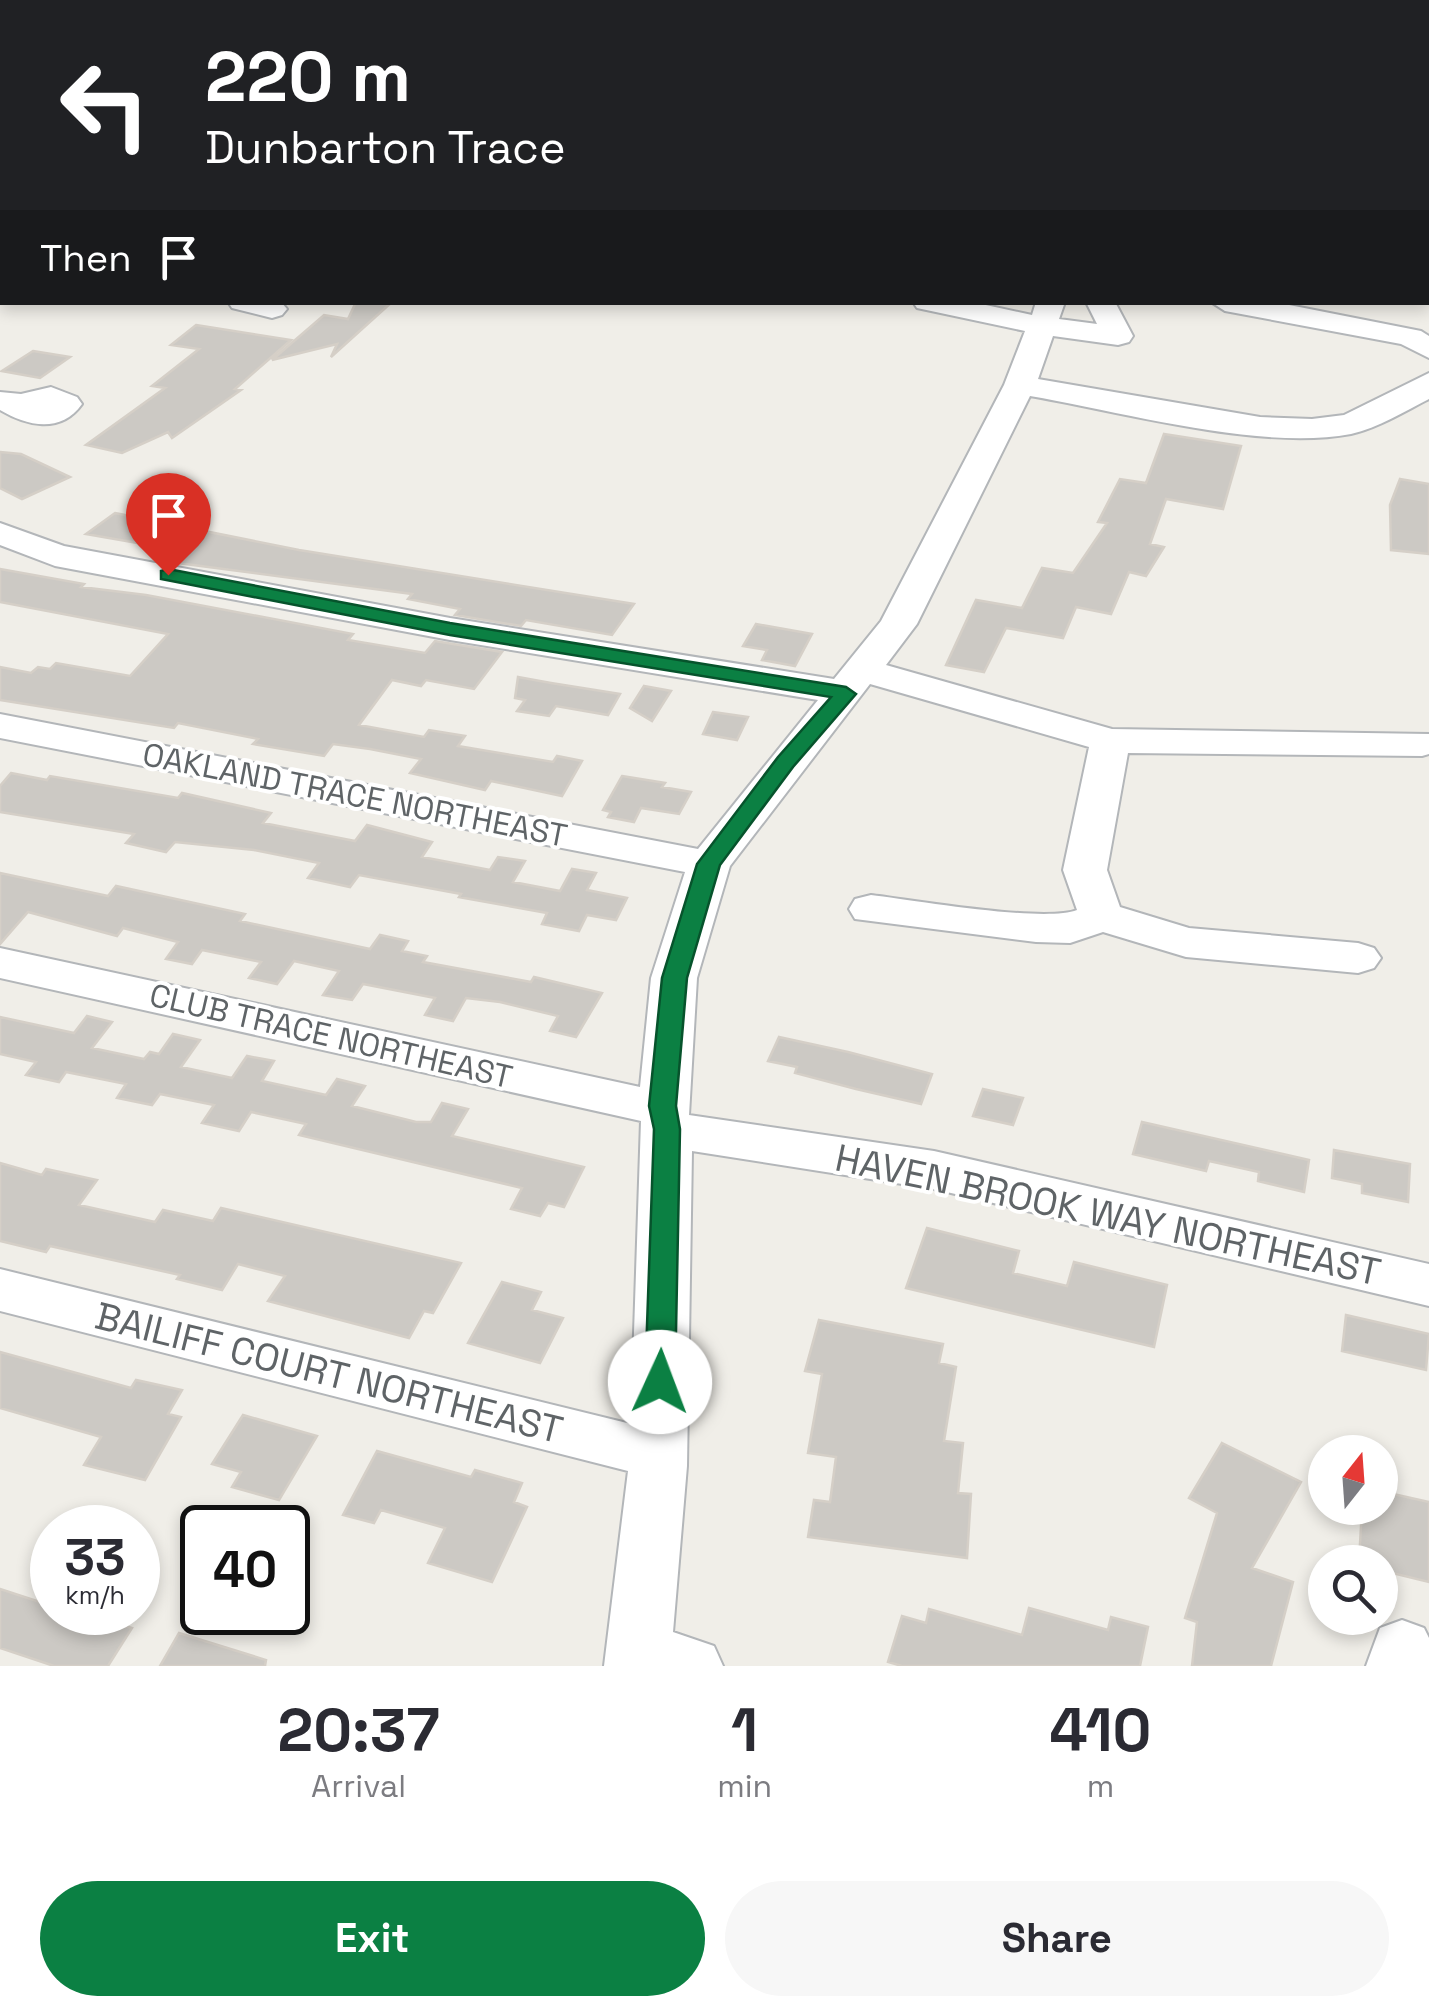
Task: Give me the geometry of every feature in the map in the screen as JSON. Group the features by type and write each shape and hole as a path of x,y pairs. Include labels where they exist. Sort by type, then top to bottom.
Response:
{"street":[{"path":"255,305 272,309"},
{"path":"957,305 1047,314 1118,336 1102,305"},
{"path":"1241,305 1410,337 1429,349"},
{"path":"1346,305 1429,321"},
{"path":"655,1661 647,1598 658,1455 665,1118 674,978 709,864 898,624 1020,386 1047,314"},
{"path":"1020,386 1260,427 1312,429 1351,424 1426,388 1429,382"},
{"path":"0,533 55,555 450,629 854,682 1110,742 1422,744"},
{"name":"OAKLAND TRACE NORTHEAST","path":"0,726 709,864"},
{"path":"1101,916 1085,870 1110,742"},
{"path":"871,908 1036,928 1070,928 1101,916 1186,942 1358,958"},
{"name":"CLUB TRACE NORTHEAST","path":"0,963 632,1103 665,1118"},
{"name":"HAVEN BROOK WAY NORTHEAST","path":"665,1118 934,1170 1429,1285"},
{"name":"BAILIFF COURT NORTHEAST","path":"0,1290 658,1455"}],"building":[{"path":"355,305 389,305 331,357 337,344 272,360 324,315 348,319"},
{"path":"196,325 291,340 235,389 241,390 172,438 168,432 122,453 86,445 165,388 152,386 199,349 171,345"},
{"path":"33,351 70,357 40,378 2,371"},
{"path":"1164,434 1241,446 1223,509 1166,499 1150,544 1164,547 1146,576 1129,572 1111,614 1076,607 1063,638 1006,628 984,672 946,665 976,600 1022,608 1042,568 1073,573 1107,523 1098,522 1120,479 1146,483"},
{"path":"0,452 21,454 70,477 22,499 0,488"},
{"path":"1400,479 1429,484 1429,554 1391,550 1390,505"},
{"path":"115,513 299,550 634,604 612,635 526,620 521,626 455,615 460,609 408,599 412,594 178,563 189,552 86,534"},
{"path":"0,569 84,584 81,587 146,595 353,634 348,640 425,653 435,641 502,652 474,689 426,680 421,686 392,680 359,725 424,737 429,730 465,736 458,746 553,762 557,756 582,761 562,796 491,781 485,790 410,773 421,759 370,749 333,744 324,756 253,744 258,739 178,723 174,728 0,700 0,667 31,673 38,667 50,669 56,663 130,676 168,634 0,602"},
{"path":"756,624 812,634 795,666 762,660 767,650 743,646"},
{"path":"518,677 620,694 608,715 556,706 549,716 517,711 525,700 515,698"},
{"path":"644,686 671,691 652,721 630,708"},
{"path":"713,712 748,717 737,740 703,734"},
{"path":"11,773 178,798 182,793 271,813 263,823 355,841 367,825 432,842 422,857 490,870 498,857 525,861 513,882 560,891 572,869 596,873 587,890 627,898 616,920 587,915 579,931 542,924 547,913 459,897 461,894 359,875 350,887 308,878 319,863 254,850 175,842 166,852 126,843 134,834 0,812 0,786"},
{"path":"622,776 691,792 679,814 641,808 634,822 608,817 611,812 603,810"},
{"path":"0,873 108,896 116,886 245,914 240,921 370,949 380,935 408,941 402,951 427,956 423,962 531,982 534,977 602,993 576,1037 550,1031 558,1016 500,1002 466,998 453,1021 425,1015 435,998 363,984 352,1000 323,995 339,971 294,961 277,984 249,978 261,962 202,950 192,964 166,959 178,942 123,928 117,936 28,912 0,944"},
{"path":"87,1016 112,1022 92,1048 144,1059 150,1052 159,1054 173,1034 200,1040 181,1067 232,1078 247,1056 274,1061 262,1081 326,1095 337,1079 365,1086 352,1106 416,1122 431,1122 442,1103 468,1109 452,1136 584,1167 564,1207 548,1203 540,1216 511,1209 522,1188 299,1135 306,1124 251,1112 239,1131 202,1123 214,1105 160,1094 152,1105 117,1098 126,1084 66,1072 59,1082 26,1075 36,1062 0,1054 0,1017 74,1033"},
{"path":"779,1037 932,1074 921,1104 856,1089 795,1073 797,1067 768,1061"},
{"path":"983,1089 1023,1098 1013,1125 973,1116"},
{"path":"1142,1122 1309,1160 1304,1192 1258,1181 1259,1172 1209,1161 1206,1171 1133,1154"},
{"path":"1334,1150 1410,1164 1408,1202 1362,1193 1362,1184 1332,1178"},
{"path":"0,1163 42,1175 46,1169 97,1180 79,1205 155,1222 163,1210 213,1221 221,1208 461,1263 433,1313 424,1311 409,1338 268,1301 285,1276 238,1264 222,1290 177,1279 180,1275 50,1246 46,1252 0,1241"},
{"path":"927,1228 1019,1251 1013,1273 1067,1286 1074,1262 1167,1285 1154,1347 906,1288"},
{"path":"502,1282 541,1292 532,1310 563,1318 540,1363 468,1343"},
{"path":"1346,1315 1429,1334 1426,1370 1342,1351"},
{"path":"819,1320 943,1344 939,1363 956,1367 944,1441 963,1443 958,1493 971,1494 967,1558 808,1537 814,1500 830,1502 836,1457 808,1453 822,1374 805,1371"},
{"path":"0,1352 131,1388 136,1380 182,1390 168,1414 181,1417 145,1480 84,1465 101,1437 0,1408"},
{"path":"243,1415 317,1436 279,1500 232,1487 241,1472 212,1464"},
{"path":"1222,1443 1301,1482 1252,1568 1293,1582 1271,1666 1192,1666 1197,1622 1185,1618 1217,1513 1189,1498"},
{"path":"377,1451 471,1477 475,1470 522,1483 514,1502 527,1507 492,1582 428,1563 445,1528 381,1510 374,1523 343,1515"},
{"path":"1398,1495 1429,1502 1429,1582 1398,1574 1398,1545 1360,1545 1361,1525 1398,1525"},
{"path":"0,1589 30,1599 30,1635 128,1635 108,1666 54,1666 0,1648"},
{"path":"1029,1608 1108,1630 1111,1617 1148,1627 1140,1666 902,1666 888,1662 902,1616 926,1623 929,1609 1022,1635"},
{"path":"179,1633 266,1660 265,1666 160,1666"}],"route":[{"path":"168,575 450,629 846,694 786,762 709,864 674,978 663,1106 667,1129 660,1382"}]}
